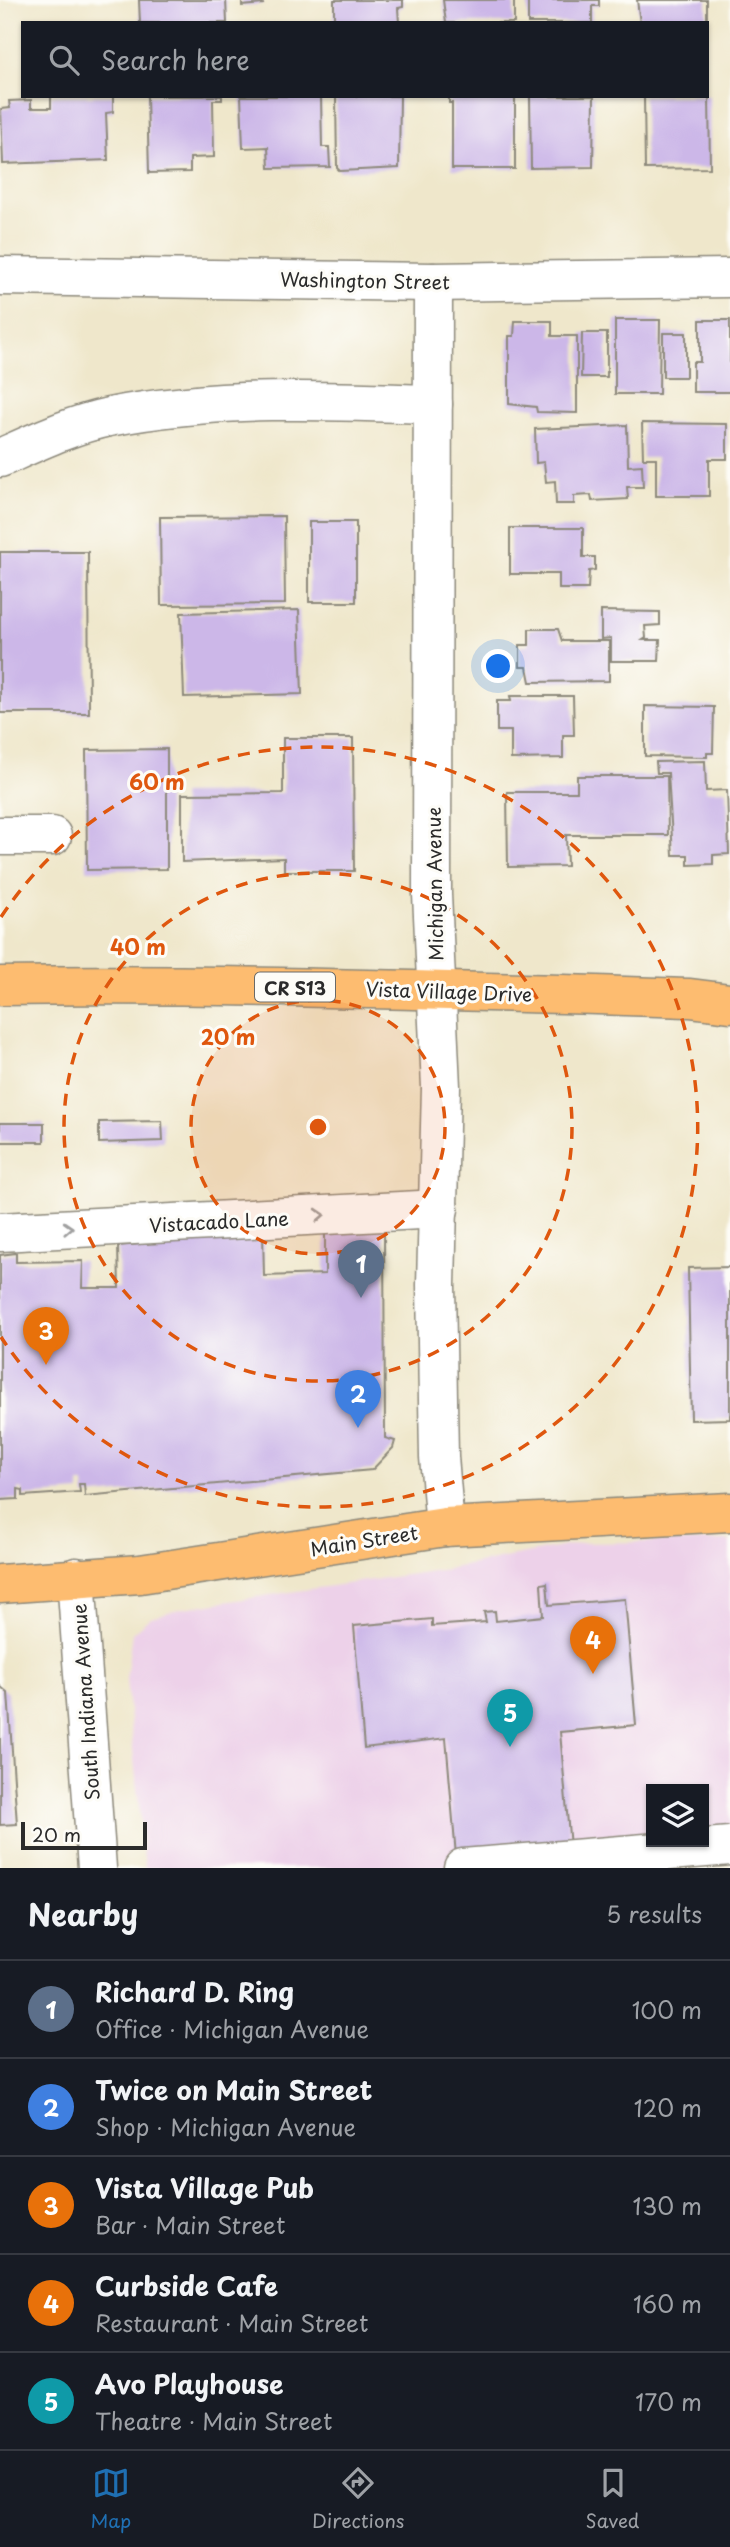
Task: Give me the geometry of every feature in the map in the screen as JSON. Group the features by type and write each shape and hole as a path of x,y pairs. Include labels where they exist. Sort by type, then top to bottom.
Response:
{"main road":[{"name":"Vista Village Drive","path":"0,986 153,984 437,990 690,998 730,1003"},
{"name":"Main Street","path":"0,1584 140,1574 445,1527 730,1512"}],"street":[{"name":"Washington Street","path":"0,276 433,282 730,278"},
{"name":"Michigan Avenue","path":"433,282 432,894 442,1087 439,1443 445,1527"},
{"path":"0,458 57,432 179,406 295,400 433,404"},
{"path":"0,836 52,836"},
{"name":"Vistacado Lane","path":"0,1232 439,1209"},
{"name":"South Indiana Avenue","path":"76,1577 97,1868"},
{"path":"463,1868 730,1846"}],"shaded area":[{"path":"730,1541 730,1835 709,1837 709,1784 646,1784 646,1844 570,1868 145,1868 126,1680 132,1633 151,1617 183,1608 447,1569 582,1543"}],"building":[{"path":"139,0 226,0 227,21 140,21"},
{"path":"242,0 262,0 263,4 242,6"},
{"path":"334,0 403,0 403,7 398,8 399,21 334,21"},
{"path":"443,0 514,0 514,21 446,21"},
{"path":"528,0 599,0 599,6 592,6 592,21 528,21"},
{"path":"637,0 707,0 707,21 640,21"},
{"path":"709,96 710,168 645,169 644,98"},
{"path":"51,98 113,98 113,112 106,113 108,160 3,164 1,109 10,108 9,101 31,100 31,108 51,108"},
{"path":"147,98 222,98 213,100 214,157 190,158 190,172 149,173"},
{"path":"241,98 321,98 322,147 329,147 330,167 269,168 268,147 243,148"},
{"path":"336,98 400,98 399,168 340,171 337,168"},
{"path":"449,98 515,98 515,169 452,169 452,103 449,103"},
{"path":"530,98 594,98 593,167 531,168"},
{"path":"615,320 660,320 659,394 615,394"},
{"path":"700,320 730,320 730,392 693,392 693,362 700,362"},
{"path":"515,321 552,321 552,336 577,336 577,413 537,412 536,407 509,404 509,336 514,336"},
{"path":"582,333 607,333 607,377 581,377"},
{"path":"663,333 686,333 686,377 663,377"},
{"path":"642,423 727,424 727,459 709,459 709,496 656,496 656,458 643,458"},
{"path":"627,425 628,466 642,465 643,487 627,487 628,499 592,501 591,495 574,496 574,504 556,504 555,481 546,482 544,462 536,463 535,429"},
{"path":"284,516 285,604 161,605 160,517"},
{"path":"309,522 356,522 356,602 309,602"},
{"path":"510,528 583,528 583,557 595,557 595,570 589,571 588,589 559,589 559,574 510,574"},
{"path":"0,552 88,552 89,713 0,713"},
{"path":"299,610 302,694 184,697 181,613"},
{"path":"601,611 660,612 660,625 645,626 646,638 643,640 660,640 659,661 611,661 611,638 601,639"},
{"path":"529,629 558,629 562,641 609,641 609,681 530,682 527,667 520,667 520,645 529,645"},
{"path":"510,696 573,696 574,735 563,735 563,758 511,759 511,731 497,731 497,701 511,701"},
{"path":"645,706 714,707 713,753 707,753 707,757 645,756"},
{"path":"283,738 353,738 354,871 284,871 284,858 182,862 182,794 283,793"},
{"path":"167,749 167,869 87,870 86,750"},
{"path":"705,761 706,791 727,790 729,854 713,855 713,864 688,865 688,855 673,855 668,773 657,773 656,762"},
{"path":"577,776 667,776 668,835 566,835 567,866 508,867 507,792 577,792"},
{"path":"162,1121 163,1141 99,1143 99,1122"},
{"path":"0,1123 44,1123 44,1142 0,1142"},
{"path":"384,1223 385,1438 395,1441 393,1448 372,1470 85,1496 84,1484 79,1484 80,1492 23,1496 23,1490 18,1489 18,1499 0,1500 0,1255 16,1253 16,1262 83,1261 82,1288 119,1288 118,1246 263,1233 264,1276 325,1274 325,1227"},
{"path":"730,1267 730,1419 691,1420 688,1268"},
{"path":"547,1583 549,1605 625,1599 636,1725 560,1732 570,1847 456,1856 446,1738 364,1748 354,1626 432,1619 432,1626 486,1622 484,1612 495,1611 496,1621 543,1616 541,1584"},
{"path":"0,1686 8,1693 17,1824 0,1825"}],"place":[{"name":"Richard D. Ring","path":"361,1298"},
{"name":"Vista Village Pub","path":"46,1365"},
{"name":"Twice on Main Street","path":"358,1428"},
{"name":"Curbside Cafe","path":"593,1674"},
{"name":"Avo Playhouse","path":"510,1747"}]}
